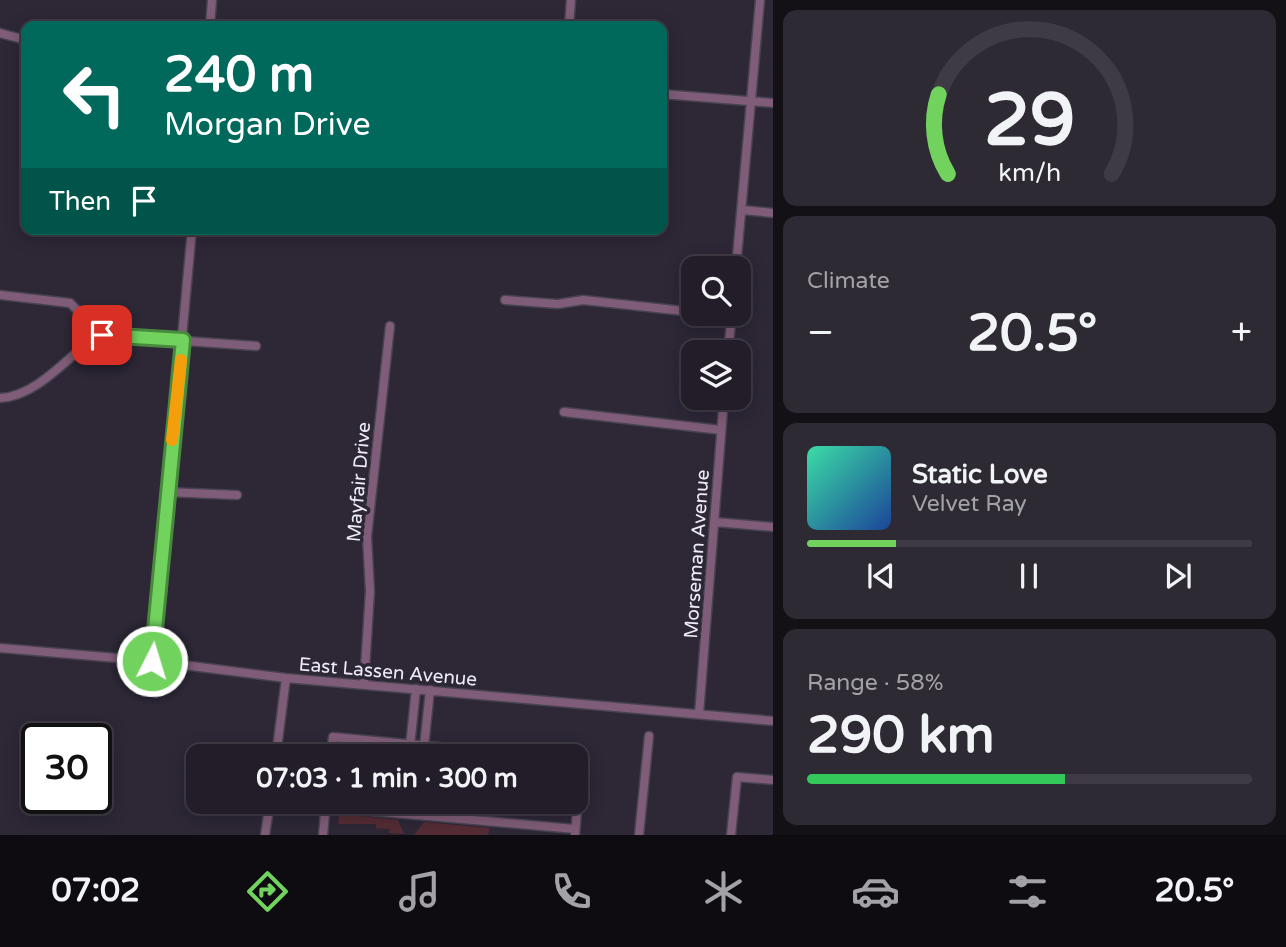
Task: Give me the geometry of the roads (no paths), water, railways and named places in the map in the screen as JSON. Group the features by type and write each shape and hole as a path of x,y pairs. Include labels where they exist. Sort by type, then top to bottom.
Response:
{"street":[{"path":"210,21 212,0"},
{"path":"569,21 571,0"},
{"path":"737,256 760,0"},
{"path":"0,33 21,39"},
{"path":"667,94 773,103"},
{"path":"742,210 773,213"},
{"path":"152,661 192,235"},
{"path":"0,295 70,303 78,311 92,339"},
{"path":"505,300 558,303 583,300 681,311"},
{"name":"Mayfair Drive","path":"364,684 370,591 367,537 390,326"},
{"path":"0,398 12,398 31,388 92,339 102,335 256,346"},
{"name":"Morseman Avenue","path":"699,714 723,410"},
{"path":"564,412 721,430"},
{"path":"166,492 237,495"},
{"path":"715,522 773,527"},
{"name":"East Lassen Avenue","path":"0,648 152,661 286,678 773,721"},
{"path":"278,744 286,678"},
{"path":"410,744 416,689"},
{"path":"424,744 430,690"},
{"path":"639,835 649,736"},
{"path":"332,744 333,737 400,744"},
{"path":"731,835 737,778 773,780"},
{"path":"265,835 268,814"},
{"path":"323,835 325,814"},
{"path":"403,814 575,832 576,814"}]}
